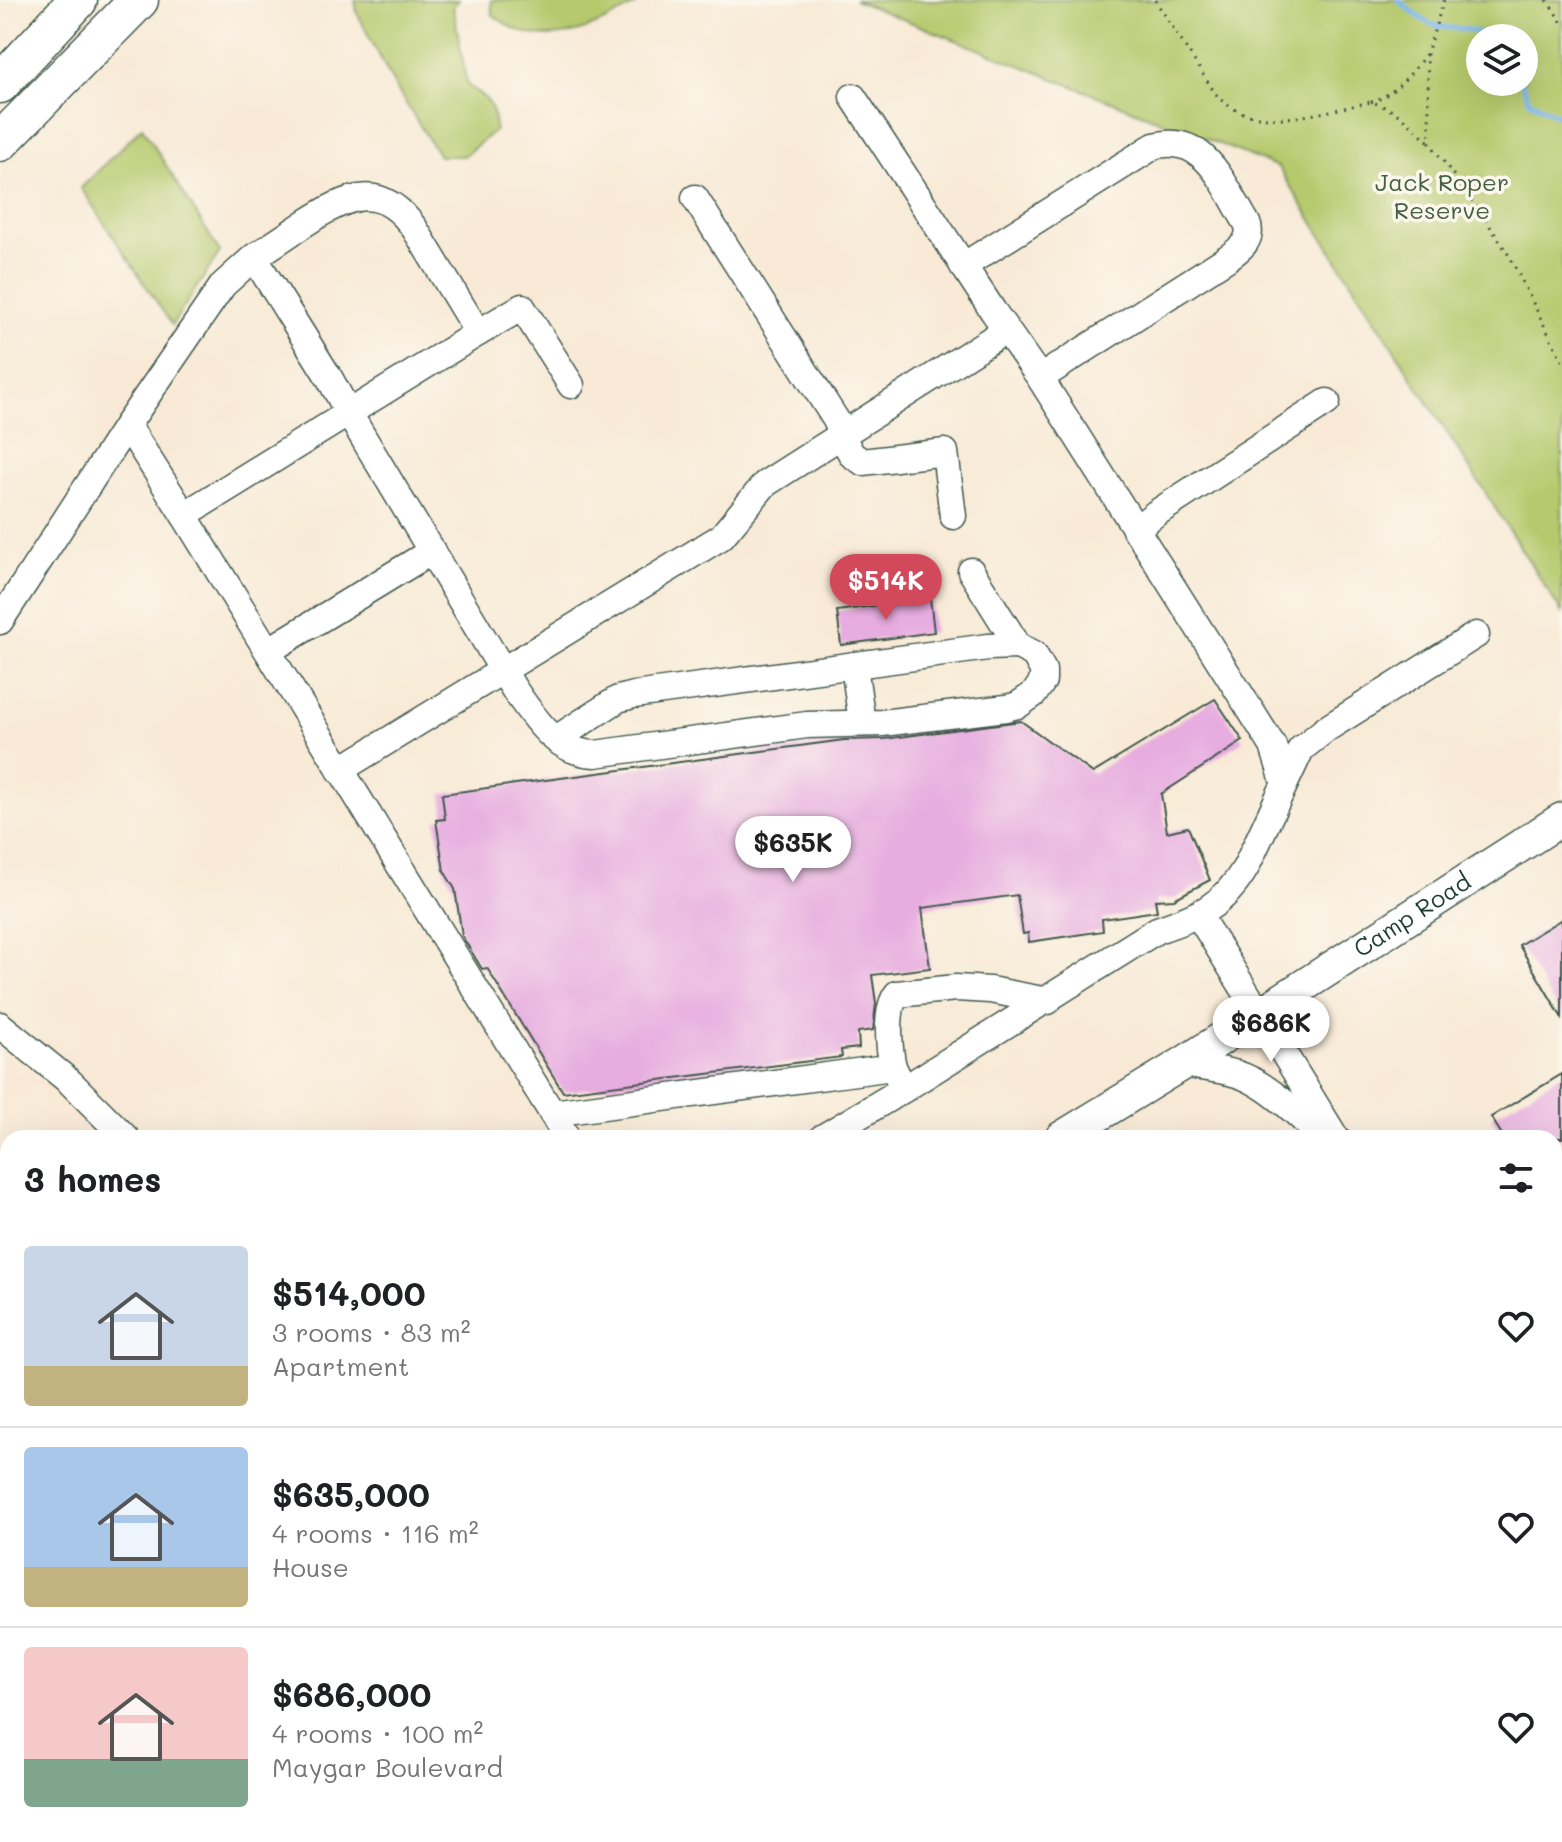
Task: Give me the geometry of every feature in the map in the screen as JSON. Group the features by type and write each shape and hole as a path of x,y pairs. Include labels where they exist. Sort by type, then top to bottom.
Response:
{"highway":[{"path":"0,84 78,0"},
{"path":"0,142 139,0"}],"main road":[{"name":"Camp Road","path":"1074,1130 1562,819"}],"street":[{"path":"853,97 1040,378 1273,746 1284,781"},
{"path":"963,266 1154,146 1175,142 1192,147 1207,159 1247,223 1250,230 1247,241 1226,259 1040,378"},
{"path":"0,621 127,425 223,285 254,257 331,207 362,196 379,198 405,215 478,333"},
{"path":"695,198 836,420 852,455 867,463 945,452 953,516"},
{"path":"254,257 503,670 537,721 556,739 579,754 807,725 913,719 1018,705 1038,690 1044,675 1034,654 1018,646 971,571"},
{"path":"184,515 522,307 571,385"},
{"path":"340,770 721,537 765,484 1006,330"},
{"path":"1135,530 1327,402"},
{"path":"127,425 562,1130"},
{"path":"268,651 432,551"},
{"path":"832,1130 899,1078 1048,1001 1157,930 1199,916 1216,904 1236,884 1301,749 1326,729 1476,635"},
{"path":"556,739 618,699 634,695 1018,646"},
{"path":"854,665 862,723"},
{"path":"1199,916 1331,1130"},
{"path":"899,1078 890,1033 892,1002 897,994 956,988 990,990 1048,1001"},
{"path":"0,1025 70,1082 118,1130"},
{"path":"1182,1064 1239,1075 1252,1081 1313,1130"},
{"path":"552,1113 899,1078"}],"path":[{"path":"1155,0 1223,104 1235,111 1271,119 1381,99 1427,53 1444,1"},
{"path":"1547,0 1562,23"},
{"path":"1427,53 1430,143"},
{"path":"1371,102 1407,120 1430,143 1510,257 1562,361"}],"green space":[{"path":"355,0 459,0 453,6 467,85 489,103 495,130 464,156 439,156 395,86 357,13"},
{"path":"491,0 644,0 587,29 549,36 530,34 511,27 492,14"},
{"name":"Jack Roper Reserve","path":"854,0 1562,0 1562,613 1278,167"},
{"path":"142,127 220,252 172,325 81,188"}],"building":[{"path":"930,598 934,632 841,645 837,611"},
{"path":"1215,699 1243,741 1161,794 1167,832 1188,827 1210,880 1174,899 1155,900 1157,911 1102,919 1103,931 1029,942 1028,933 1023,934 1017,895 922,908 930,968 872,975 876,1003 873,1030 858,1032 859,1048 841,1050 842,1057 563,1092 487,968 482,969 462,936 455,889 444,871 436,820 445,819 442,794 844,740 884,739 1021,721 1093,773"},
{"path":"1562,919 1562,1018 1519,945"},
{"path":"1562,1074 1562,1130 1499,1130 1491,1117"}],"waterway":[{"path":"1398,0 1431,24 1466,30"},
{"path":"1527,96 1529,100 1562,118"}]}
